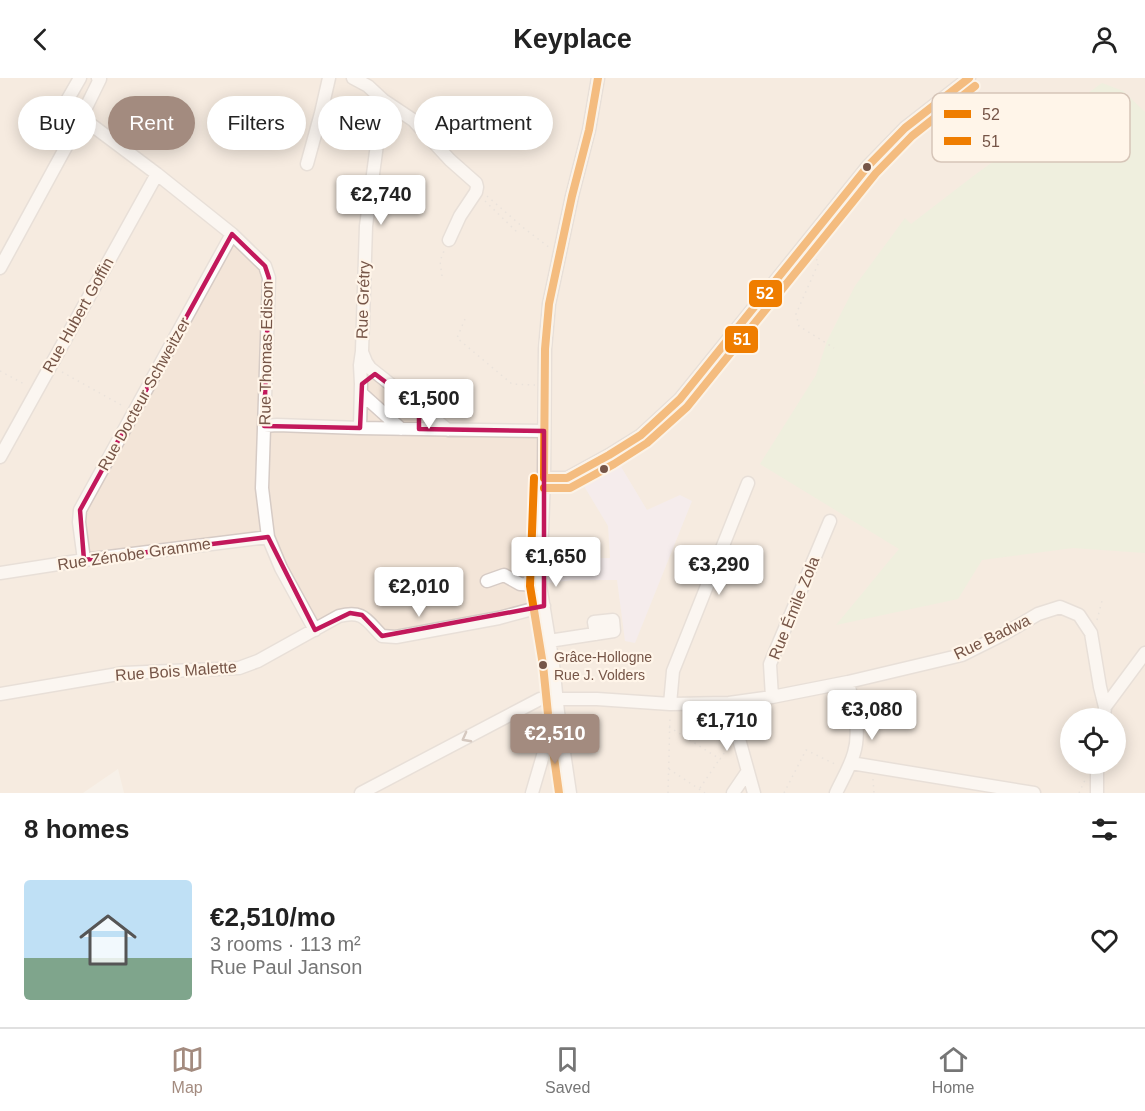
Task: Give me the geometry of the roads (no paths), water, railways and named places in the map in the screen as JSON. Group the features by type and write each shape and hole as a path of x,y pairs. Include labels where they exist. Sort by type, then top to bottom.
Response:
{"street":[{"path":"70,96 80,78"},
{"path":"92,96 100,79 98,78"},
{"path":"307,164 329,78"},
{"path":"353,78 368,82 380,96"},
{"path":"570,793 540,585 545,350 549,304 589,130 598,78"},
{"path":"950,93 969,78"},
{"path":"544,478 567,478 609,455 641,435 680,399 868,166 905,128 932,107"},
{"path":"402,113 413,120 450,160 474,181 476,190 449,240"},
{"name":"Rue Thomas Edison","path":"96,128 232,234 265,266 269,278 262,488 268,537 280,568 315,630"},
{"path":"0,268 64,150"},
{"name":"Rue Grétry","path":"360,428 366,226 376,150"},
{"name":"Rue Hubert Goffin","path":"0,457 157,174"},
{"name":"Rue Docteur Schweitzer","path":"84,560 79,513 232,234"},
{"path":"362,351 368,365 448,430"},
{"path":"381,376 372,374 366,376 361,392 403,429"},
{"path":"403,429 413,426 418,420 419,407"},
{"path":"264,426 544,431"},
{"path":"670,704 673,671 748,483"},
{"name":"Rue Émile Zola","path":"772,697 770,664 830,521"},
{"name":"Rue Zénobe Gramme","path":"0,573 268,537"},
{"path":"487,581 504,575 520,584 540,585"},
{"name":"Rue Bois Malette","path":"0,694 124,673 239,668 258,661 339,616 350,613 362,615 382,636 396,637 499,618 544,606"},
{"name":"Rue Badwa","path":"361,793 540,699 597,699 670,704 729,703 772,697 962,656 1038,614 1060,607 1079,615 1091,633 1104,708"},
{"path":"549,641 596,634"},
{"path":"1108,708 1145,653"},
{"path":"836,793 856,745 854,706 848,682"},
{"path":"729,703 754,793"},
{"path":"531,793 549,735 560,726"},
{"path":"849,766 872,767 961,787 1034,793"},
{"path":"734,793 747,771"},
{"path":"1097,774 1097,793"}],"place":[{"name":"Grâce-Hollogne Rue J. Volders","path":"543,665"}]}
